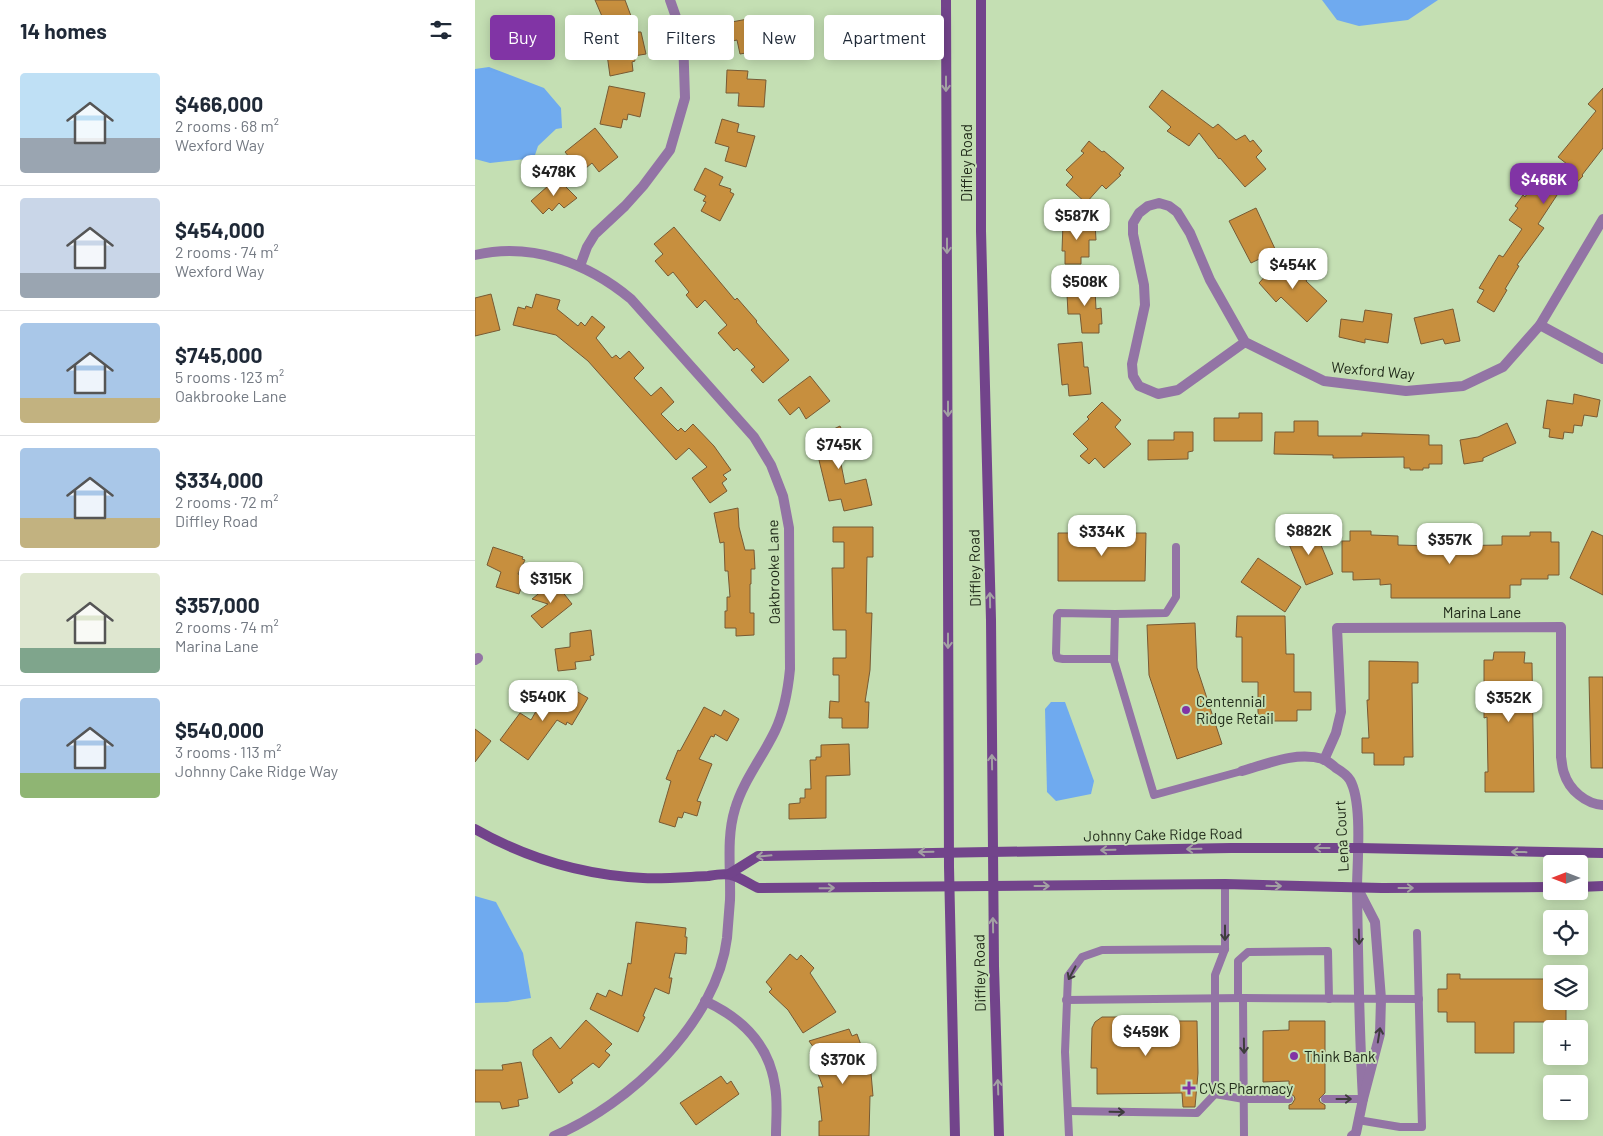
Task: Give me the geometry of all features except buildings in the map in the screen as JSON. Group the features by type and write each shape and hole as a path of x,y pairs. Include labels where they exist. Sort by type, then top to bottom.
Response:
{"main road":[{"name":"Diffley Road","path":"946,0 949,886 955,1136"},
{"name":"Diffley Road","path":"981,0 981,232 991,620 994,976 999,1136"},
{"name":"Johnny Cake Ridge Road","path":"475,829 536,857 598,873 634,878 662,879 729,874 757,856 1231,848 1359,848 1603,853"},
{"path":"729,874 758,888 1225,884 1357,888 1543,887"},
{"path":"1588,887 1603,886"}],"street":[{"path":"579,266 595,234 643,186 670,150 685,98 683,37 670,0"},
{"path":"1159,204 1169,206 1177,212 1190,233 1210,280 1245,342 1178,390 1157,394 1139,386 1133,376 1132,364 1145,304 1145,285 1133,234 1133,223 1139,213 1149,206 1159,204"},
{"name":"Wexford Way","path":"1245,342 1323,381 1405,391 1463,386 1503,367 1541,325 1603,219"},
{"name":"Oakbrooke Lane","path":"475,255 495,252 524,252 552,256 579,266 616,286 646,314 754,437 771,465 783,496 789,528 789,681 784,706 775,730 742,791 735,810 731,829 730,900 721,964 705,1001 685,1034 673,1048 620,1098 588,1120 554,1136"},
{"path":"1541,325 1603,359"},
{"name":"Marina Lane","path":"1324,760 1336,732 1341,712 1337,628 1561,627 1561,757 1564,774 1572,788 1583,798 1603,805"},
{"name":"Lena Court","path":"1242,771 1301,756 1324,760 1341,771 1350,780 1356,798 1359,848 1357,888 1363,1099"},
{"path":"1352,1136 1356,1133 1380,1034 1381,999 1375,922 1357,888"},
{"path":"705,1001 732,1014 752,1034 767,1058 775,1086 776,1136"}],"lane":[{"path":"1114,659 1057,658 1057,616 1059,613 1166,613 1176,598 1176,547"},
{"path":"1115,614 1114,659 1154,795 1242,771"},
{"path":"1068,1111 1197,1113 1215,1094 1215,975 1225,949 1225,884"},
{"path":"1358,1120 1400,1127 1422,1126 1417,933"},
{"path":"1069,1136 1065,1052 1066,1000 1068,976 1082,957 1102,950 1225,949"},
{"path":"1244,1136 1241,998 1238,961 1248,952 1328,951 1329,999"},
{"path":"1066,1000 1241,998 1419,999"},
{"path":"1215,1094 1244,1099 1289,1099"},
{"path":"1325,1099 1363,1099"}],"water":[{"path":"1322,0 1438,0 1408,20 1359,26 1337,20"},
{"path":"489,67 544,88 561,108 562,128 556,129 538,146 534,158 490,163 475,159 475,69"},
{"path":"1051,702 1065,702 1094,781 1091,794 1056,801 1047,792 1045,709"},
{"path":"475,896 496,902 523,953 531,998 507,1002 475,1003"}],"place":[{"name":"Centennial Ridge Retail","path":"1186,710"},
{"name":"Think Bank","path":"1294,1056"},
{"name":"CVS Pharmacy","path":"1189,1088"}]}
